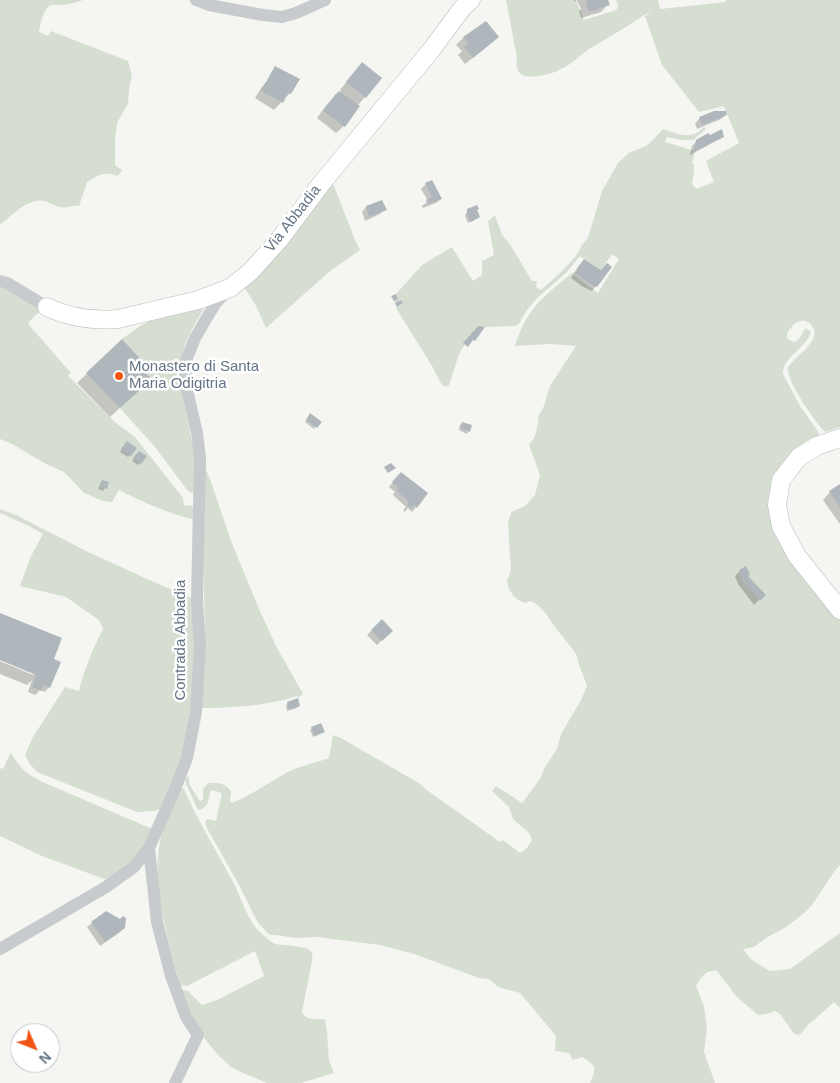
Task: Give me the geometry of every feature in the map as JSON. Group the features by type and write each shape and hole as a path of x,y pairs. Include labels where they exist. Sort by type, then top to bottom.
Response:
{"street":[{"path":"196,0 263,15 282,16 296,13 325,0"},
{"name":"Via Abbadia","path":"47,307 84,319 118,319 198,300 230,288 250,272 279,240 320,184 432,49 463,2"},
{"path":"0,282 7,283 47,307"},
{"name":"Contrada Abbadia","path":"0,949 106,886 134,867 149,848 187,758 196,712 200,647 197,600 200,459 197,433 185,380 187,358 194,338 205,320 215,304 230,288"},
{"path":"840,438 817,446 799,457 781,480 777,506 781,526 798,556 840,610"},
{"path":"149,848 157,922 174,984 186,1017 198,1035 175,1083"}],"shaded area":[{"path":"0,0 83,0 67,5 49,6 43,16 39,32 48,36 51,31 128,61 132,75 128,104 117,123 115,165 122,170 118,176 102,174 87,182 79,206 62,207 44,201 32,202 20,208 0,225"},
{"path":"506,0 576,0 584,20 616,10 618,5 616,0 658,0 660,9 725,2 726,0 840,0 840,427 825,432 808,411 792,382 788,367 809,345 815,334 813,327 808,322 801,321 792,326 787,333 787,338 793,342 798,340 806,328 811,332 786,363 783,374 800,406 819,435 808,440 791,457 781,516 840,613 840,865 812,905 802,915 754,947 743,949 752,960 770,971 790,969 840,933 840,1008 834,1002 807,1026 800,1035 794,1034 780,1014 775,1011 758,1015 736,996 717,971 707,972 696,986 704,1006 707,1028 704,1052 715,1083 590,1083 594,1074 593,1065 582,1057 573,1060 569,1053 555,1051 556,1036 520,993 498,987 489,979 479,978 414,954 380,945 317,937 295,938 270,935 258,923 205,823 207,819 216,821 222,793 211,790 206,805 199,810 185,779 189,776 189,784 200,801 203,800 203,789 208,783 215,783 224,785 229,789 231,792 230,801 232,803 288,772 329,758 333,735 422,785 500,842 503,840 520,853 527,848 532,840 529,833 513,819 509,807 492,791 496,786 522,803 540,779 545,767 557,749 561,734 587,686 577,656 544,612 530,601 522,602 514,597 509,589 507,581 511,571 508,523 511,513 525,506 535,495 540,475 529,445 535,436 538,417 544,406 550,386 576,346 551,344 515,346 519,333 530,313 562,281 572,273 575,273 574,275 598,293 619,259 612,254 601,270 580,256 566,273 537,298 518,325 478,326 464,343 447,387 442,385 396,308 403,303 401,300 395,303 394,301 398,299 396,294 422,265 452,247 473,281 482,275 482,261 494,255 488,221 495,215 502,235 510,244 532,281 537,281 536,287 541,290 576,256 588,238 602,191 618,163 630,152 646,146 663,129 689,135 704,127 706,128 693,140 667,137 665,142 695,151 692,164 694,164 694,173 692,184 696,189 714,182 706,161 739,143 724,106 699,112 662,65 645,16 652,12 646,14 594,46 564,68 556,72 533,77 524,76 518,70"},
{"path":"331,179 360,250 329,272 266,328 255,304 244,287"},
{"path":"2,287 38,307 40,311 29,322 29,325 71,373 68,376 116,423 135,437 183,498 184,505 190,505 194,508 196,521 155,507 119,490 112,502 103,501 84,493 64,472 0,439 0,288"},
{"path":"201,306 203,310 185,344 176,379 180,384 194,452 194,492 192,493 188,491 155,447 120,408 151,379 145,373 149,368 122,339 155,318"},
{"path":"205,468 231,541 259,609 276,646 303,694 298,698 297,696 249,706 201,708 205,637 203,547"},
{"path":"0,509 16,515 88,552 196,600 197,641 187,741 162,808 154,811 137,812 37,772 29,763 25,755 33,737 65,687 79,691 89,659 103,629 99,620 66,597 20,586 31,556 43,534 0,513"},
{"path":"11,753 25,771 38,780 153,830 134,859 122,871 107,880 42,856 0,836 0,768 3,769"},
{"path":"181,787 184,789 256,928 273,943 306,948 312,953 302,1012 309,1018 325,1019 329,1060 334,1073 301,1083 267,1083 231,1067 218,1055 195,1025 182,990 188,991 202,1005 217,1000 264,976 255,951 187,986 180,985 162,913 159,895 158,858 164,827"}],"building":[{"path":"587,0 608,0 610,5 589,12"},
{"path":"486,21 499,37 473,58 464,47 468,43 463,37"},
{"path":"362,62 382,78 366,98 346,82"},
{"path":"275,66 300,79 291,94 288,93 283,103 261,91"},
{"path":"339,91 360,106 345,127 323,111"},
{"path":"714,111 726,111 727,115 702,125 699,117"},
{"path":"722,129 724,137 694,150 696,140 708,133 710,135"},
{"path":"432,180 442,199 428,204 426,200 432,197 425,183"},
{"path":"382,200 387,210 369,217 366,206"},
{"path":"477,205 480,217 471,222 467,209"},
{"path":"584,259 601,270 607,263 612,267 597,287 575,273"},
{"path":"396,294 398,299 394,301 391,296"},
{"path":"401,300 403,303 397,307 395,303"},
{"path":"478,326 485,327 468,347 463,343"},
{"name":"Monastero di Santa Maria Odigitria","path":"122,339 149,368 145,373 152,379 120,408 86,373"},
{"path":"310,413 322,422 317,428 306,420"},
{"path":"462,422 472,425 470,432 460,428"},
{"path":"127,441 137,448 131,456 121,449"},
{"path":"139,451 147,456 141,464 133,458"},
{"path":"391,463 396,468 388,473 384,467"},
{"path":"401,472 428,493 417,508 414,505 410,508 407,505 409,502 398,492 398,487 392,482"},
{"path":"102,480 109,482 107,489 99,487"},
{"path":"840,484 840,507 829,491"},
{"path":"746,566 750,574 748,576 766,595 760,601 742,580 739,570"},
{"path":"0,613 62,638 54,659 61,662 50,688 44,685 41,691 32,687 36,675 0,660"},
{"path":"382,619 393,631 382,641 371,630"},
{"path":"298,698 300,706 289,710 287,702"},
{"path":"321,723 325,732 315,736 311,727"},
{"path":"106,911 120,919 123,916 126,918 125,928 105,942 91,922"}],"place":[{"name":"Monastero di Santa Maria Odigitria","path":"119,376"}]}
